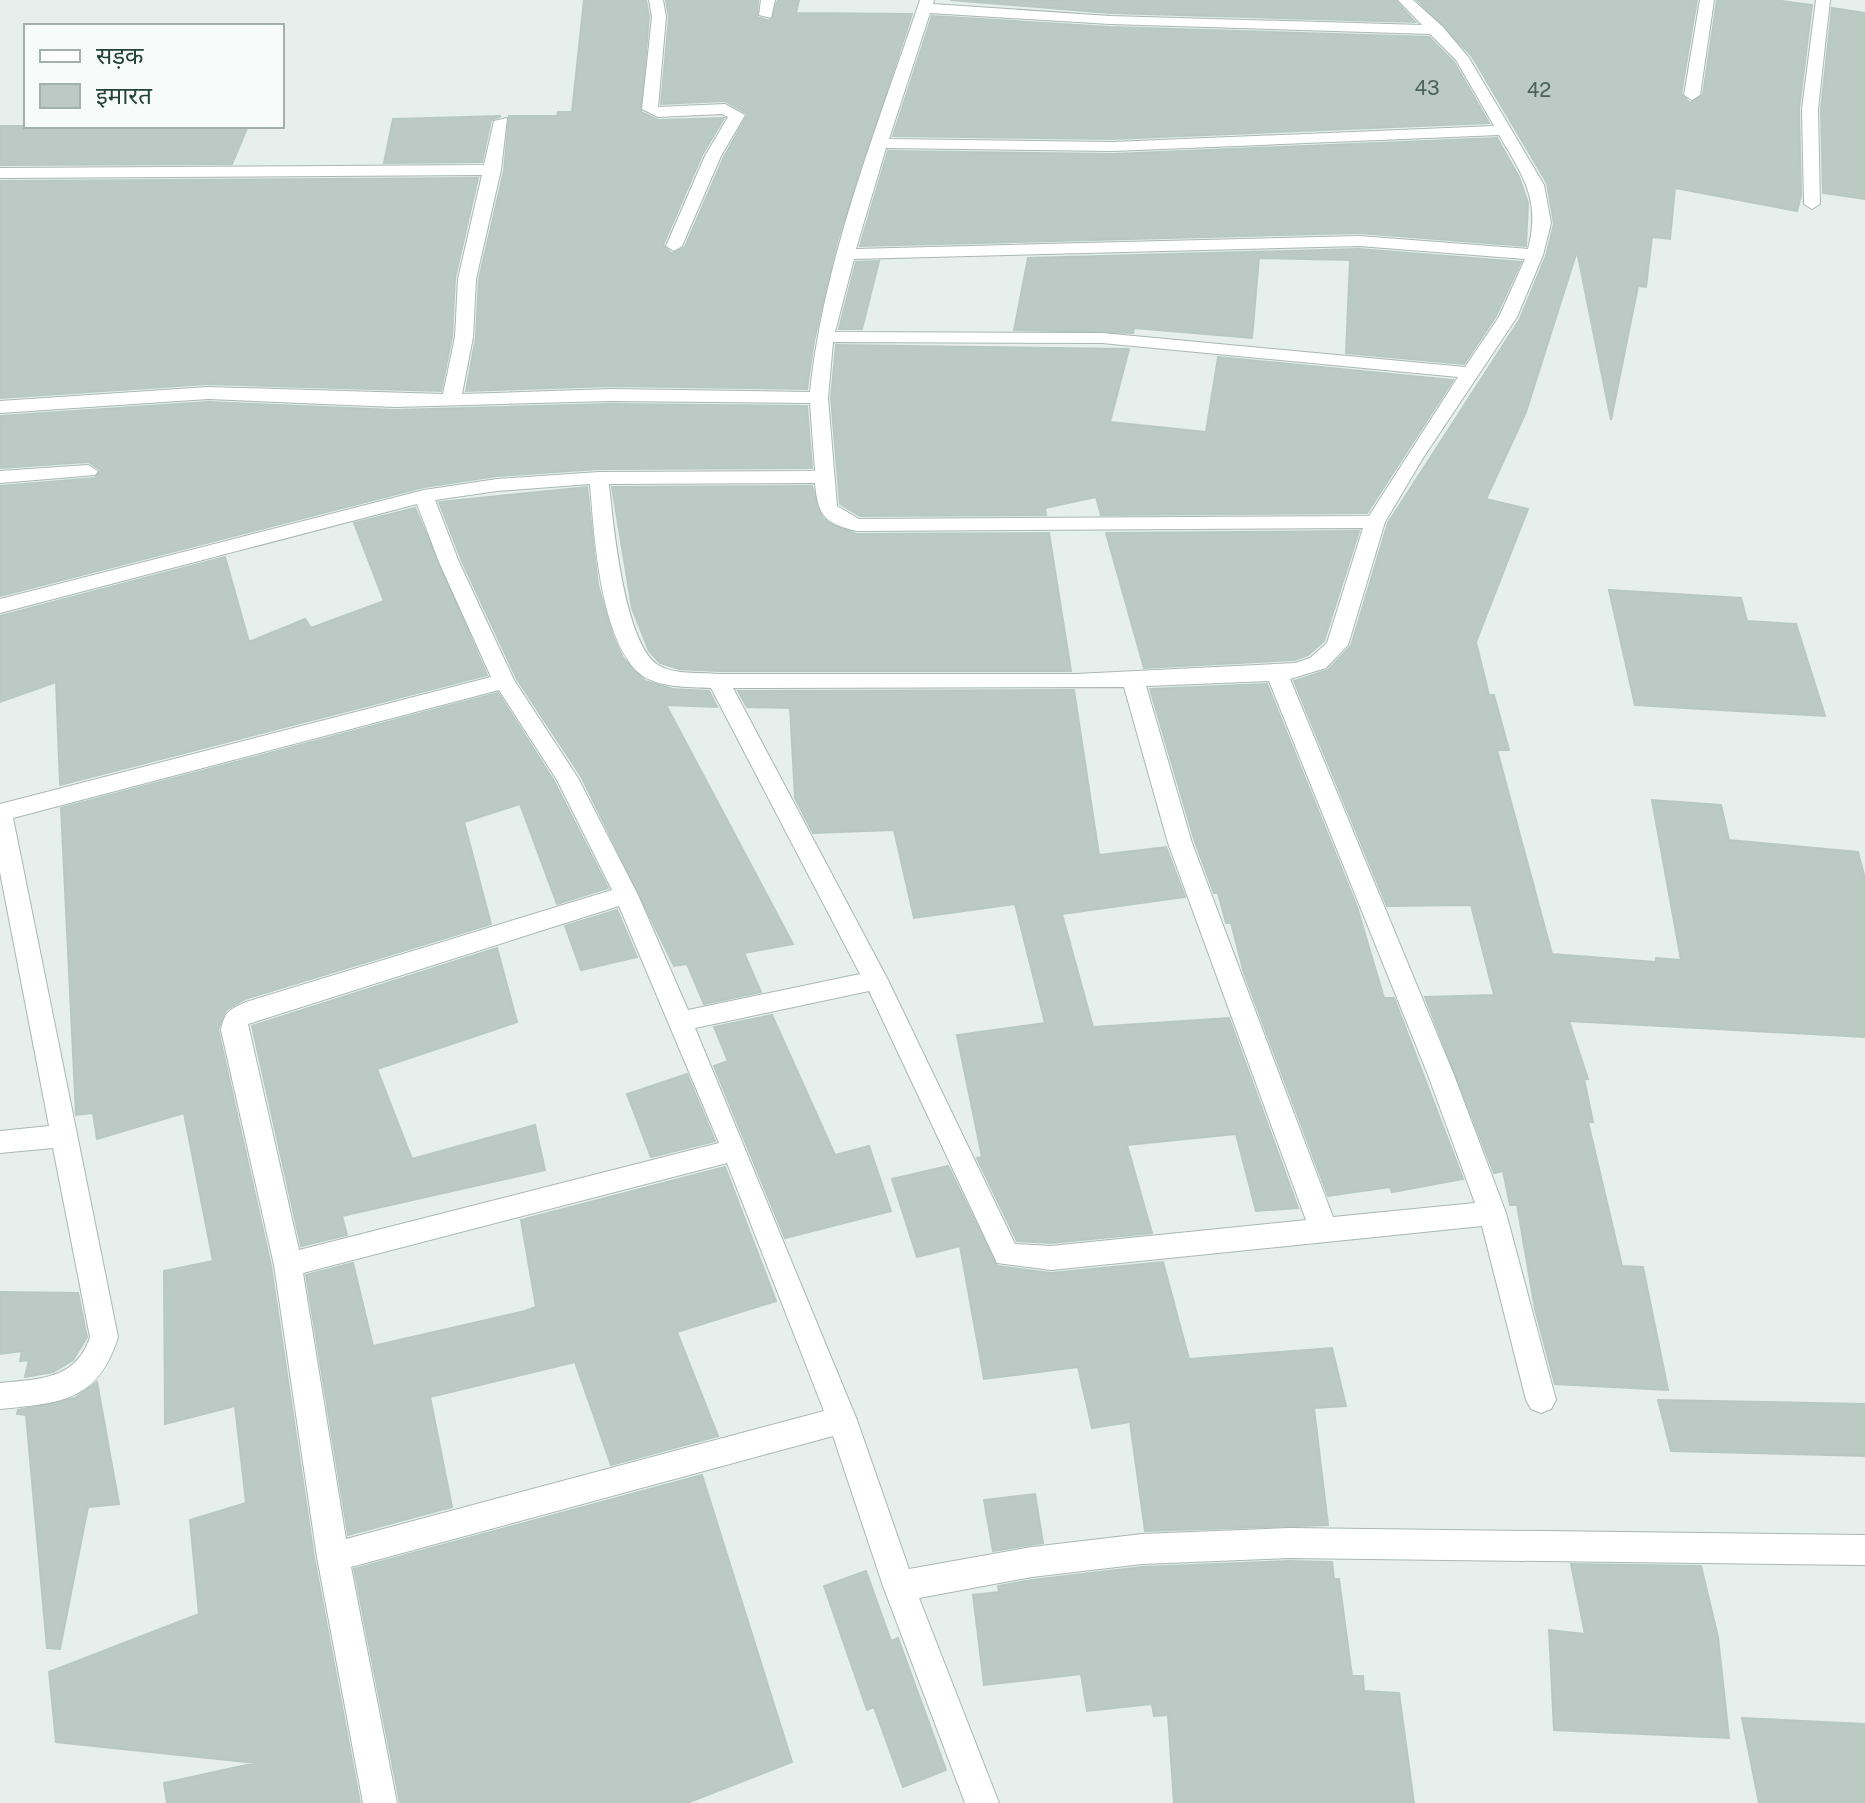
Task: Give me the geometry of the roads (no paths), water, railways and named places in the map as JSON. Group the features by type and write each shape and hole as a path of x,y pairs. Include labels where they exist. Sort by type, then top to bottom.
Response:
{"street":[{"path":"656,0 657,43 650,109 658,112 725,109 737,115 713,156 674,246"},
{"path":"599,478 612,583 634,651 647,668 667,676 718,681 1133,679 1277,674 1309,668 1327,659 1337,645 1375,522 1413,458 1508,317 1535,255 1543,223 1536,185 1462,58 1438,30 1405,0"},
{"path":"1692,95 1707,0"},
{"path":"1812,204 1810,109 1823,0"},
{"path":"1375,522 1243,520 857,525 837,518 827,508 819,398 825,337 879,143 926,4 1110,20 1438,30"},
{"path":"451,400 464,337 467,279 502,121"},
{"path":"879,143 1078,149 1503,130"},
{"path":"0,173 493,170"},
{"path":"848,254 1359,241 1535,255"},
{"path":"825,337 1102,338 1471,373"},
{"path":"0,407 208,393 451,400 610,395 819,398"},
{"path":"0,477 88,471"},
{"path":"0,606 424,496 497,485 599,478 824,477"},
{"path":"424,496 449,562 504,681 567,778 626,895 680,1021 735,1150 842,1420 899,1586 982,1803"},
{"path":"1277,674 1441,1075 1492,1213 1541,1400"},
{"path":"1133,679 1180,843 1323,1228"},
{"path":"0,1396 59,1388 85,1377 99,1360 104,1337 64,1136 6,886 0,813 504,681"},
{"path":"718,681 876,980 1007,1255 1051,1258 1492,1213"},
{"path":"380,1803 333,1557 288,1265 234,1030 236,1018 255,1009 626,895"},
{"path":"680,1021 876,980"},
{"path":"0,1142 64,1136"},
{"path":"288,1265 735,1150"},
{"path":"333,1557 842,1420"},
{"path":"899,1586 1032,1562 1142,1549 1289,1543 1865,1550"}]}
